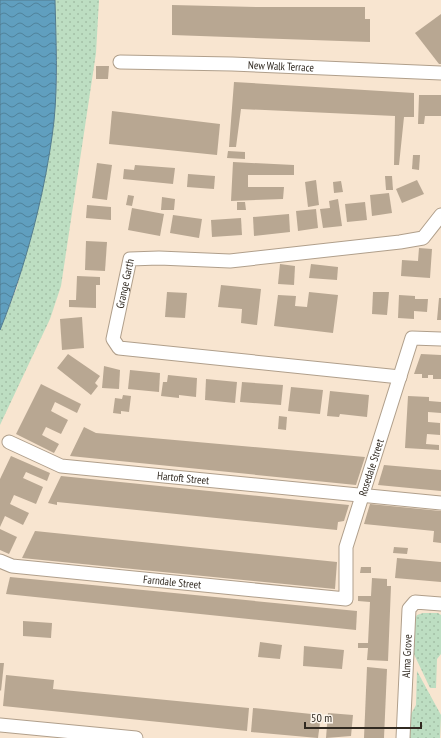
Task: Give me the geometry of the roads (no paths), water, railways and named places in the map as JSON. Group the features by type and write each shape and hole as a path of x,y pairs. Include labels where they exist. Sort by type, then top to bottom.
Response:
{"street":[{"name":"New Walk Terrace","path":"120,62 232,64 441,73"},
{"name":"Grange Garth","path":"400,377 119,348 113,339 130,259 159,258 230,261 400,242 423,238 441,215"},
{"name":"Rosedale Street","path":"346,599 346,547 412,338 441,339"},
{"name":"Hartoft Street","path":"9,442 61,466 441,503"},
{"name":"Farndale Street","path":"0,561 12,566 346,599"},
{"name":"Alma Grove","path":"402,738 409,609 415,602 441,604"},
{"path":"0,725 136,738"}],"water":[{"path":"0,0 55,0 56,91 54,121 46,174 34,227 18,280 0,330"}]}
